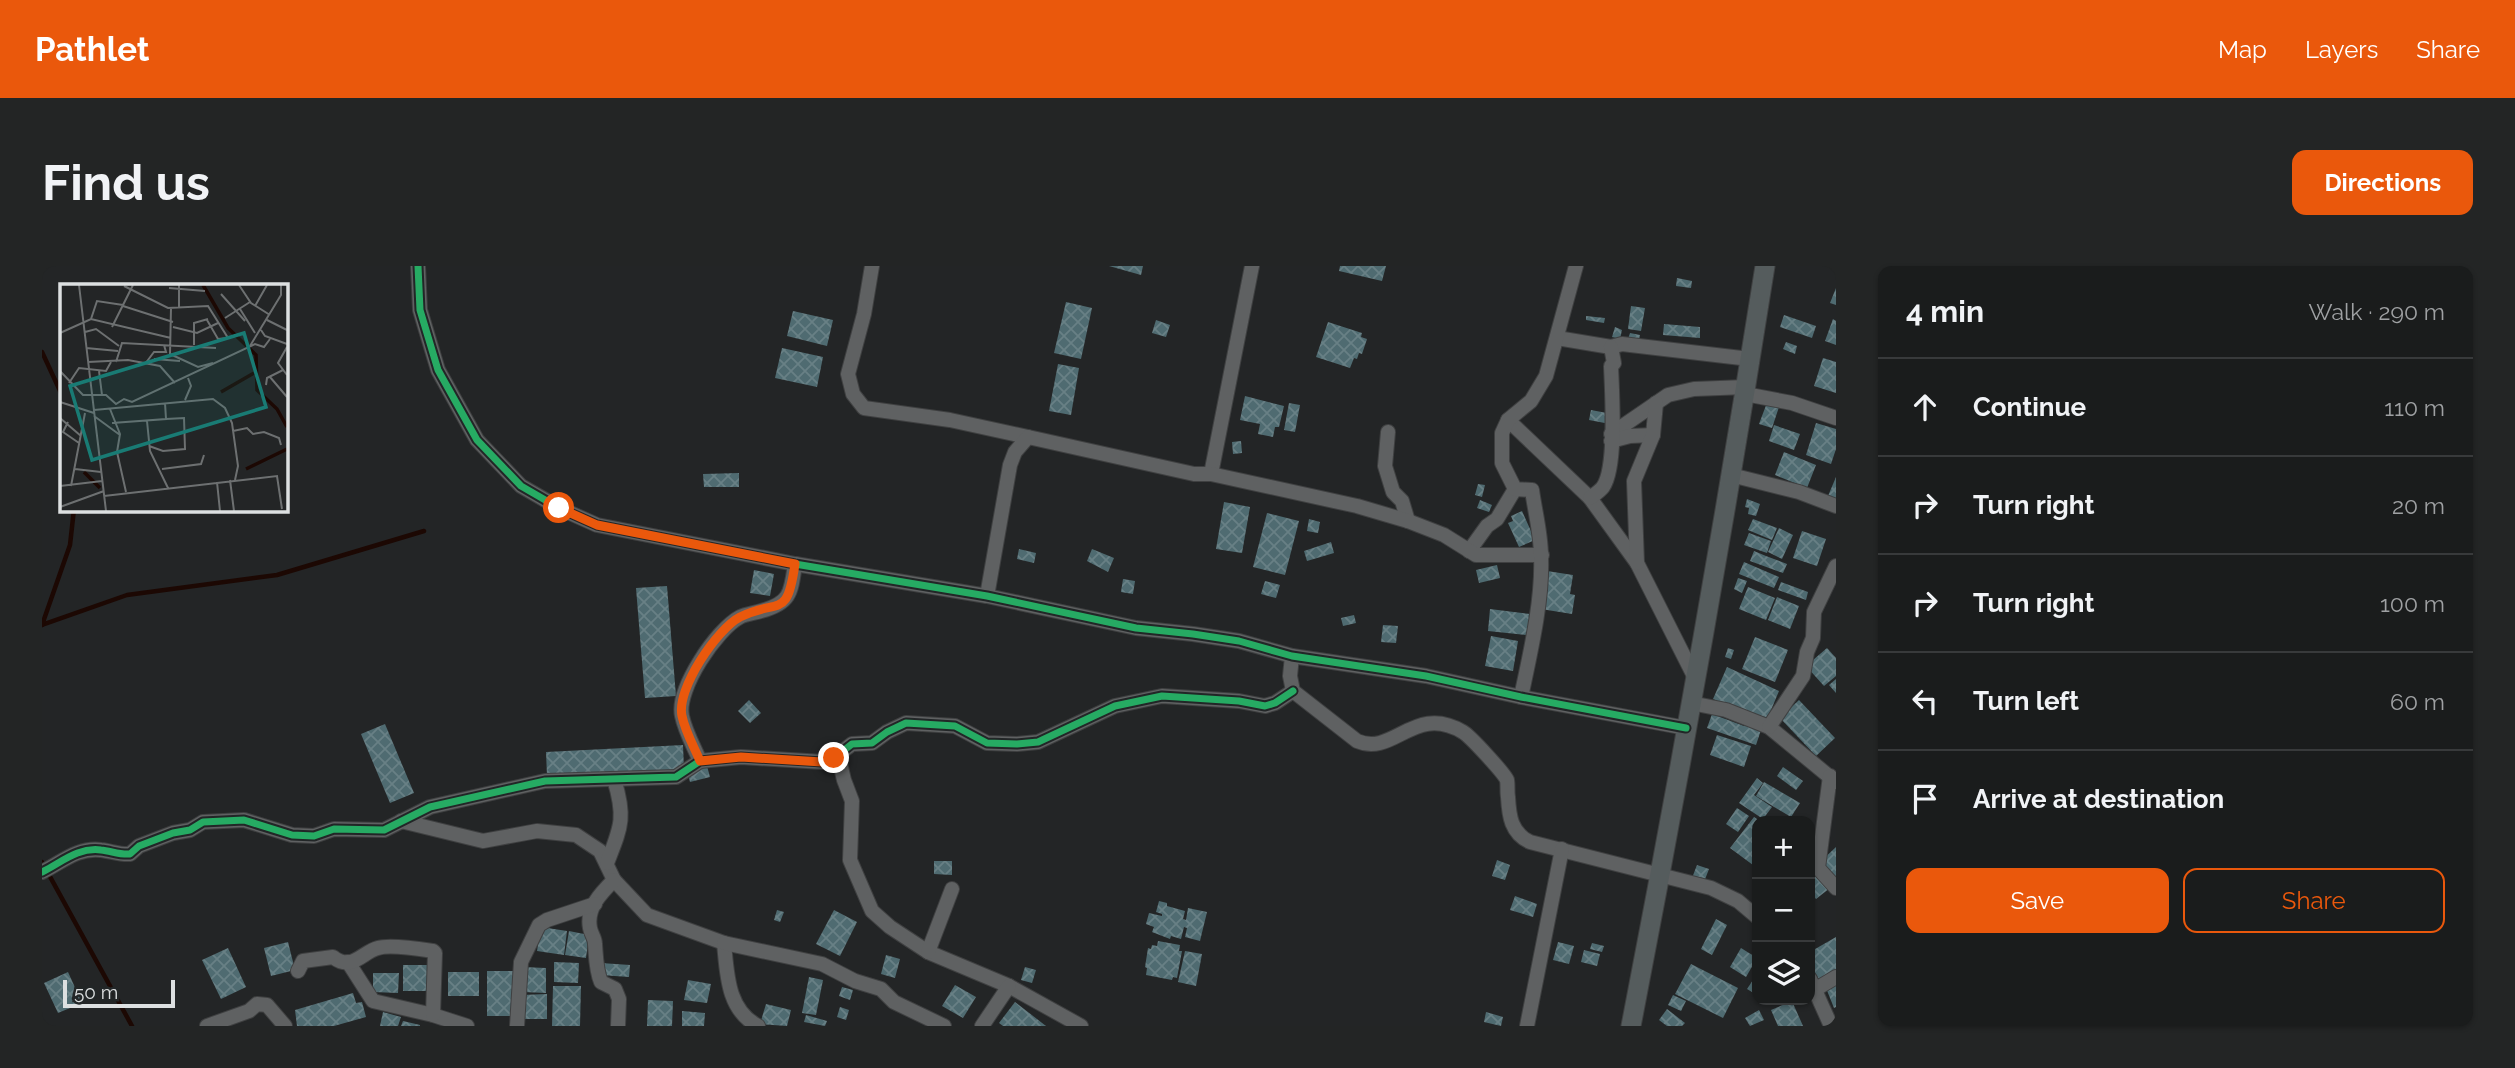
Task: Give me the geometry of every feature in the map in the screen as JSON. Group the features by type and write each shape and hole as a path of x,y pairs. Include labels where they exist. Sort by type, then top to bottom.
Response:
{"main road":[{"path":"1631,1026 1661,874 1765,266"}],"street":[{"path":"418,266 420,310 438,370 477,440 521,486 559,508 597,525 795,564 988,596 1136,628 1239,641 1292,656 1426,676 1686,729"},
{"path":"872,266 864,314 848,374 853,394 864,408 950,420 1194,474 1211,474 1357,506 1444,535 1476,555 1542,555"},
{"path":"1211,474 1252,266"},
{"path":"1515,489 1502,463 1502,433 1508,420 1531,401 1546,376 1576,266"},
{"path":"1557,338 1612,347 1622,344 1750,359"},
{"path":"1590,498 1603,487 1610,470 1611,366 1614,363 1612,347"},
{"path":"1611,437 1668,395 1694,389 1745,391 1836,418"},
{"path":"1637,563 1634,481 1653,435 1657,402"},
{"path":"1508,420 1590,498 1637,563 1695,678"},
{"path":"1388,432 1385,466 1393,492 1402,501 1408,521"},
{"path":"1611,437 1653,435"},
{"path":"988,596 1010,465 1015,452 1028,437"},
{"path":"1731,475 1799,492 1836,506"},
{"path":"1469,551 1487,526 1497,519 1515,489"},
{"path":"1515,489 1532,490 1542,555 1540,589 1521,697"},
{"path":"700,761 682,716 681,704 690,675 725,628 740,617 776,607 786,600 791,590 795,564"},
{"path":"1769,727 1803,676 1807,652 1813,638 1814,612 1836,566"},
{"path":"1292,656 1290,676 1293,691 1357,741 1368,746 1426,722 1450,724 1468,734 1507,779 1513,828 1520,837 1530,842 1712,888 1738,901 1752,913"},
{"path":"42,872 77,852 100,850 120,855 130,854 139,846 173,833 190,830 203,822 244,820 292,835 314,836 334,829 384,830 430,807 545,781 676,778 700,761 741,757 822,762 838,755 852,744 872,743 906,723 955,726 988,743 1017,744 1038,742 1115,706 1162,696 1239,701 1265,706 1293,691"},
{"path":"1691,703 1726,710 1769,727 1833,779 1818,867 1836,888"},
{"path":"838,755 852,801 850,860 872,911 890,927 928,952 1009,986 1057,1021 1082,1026"},
{"path":"607,863 622,824 621,804 614,779"},
{"path":"401,821 483,841 537,831 576,835 600,851 614,880 647,915 724,943 822,964 855,981 881,989 894,1002 944,1026"},
{"path":"1527,1026 1537,987 1562,849"},
{"path":"614,880 596,899 590,915 590,929 595,939 597,974 601,982 615,989 619,999 618,1026"},
{"path":"928,952 952,889"},
{"path":"517,1026 521,962 539,925 595,904"},
{"path":"724,943 728,982 737,1006 750,1022 758,1026"},
{"path":"298,971 303,961 334,957 340,962 348,962 362,958 379,947 433,951 433,1015"},
{"path":"348,962 373,1001 467,1026"},
{"path":"1815,983 1836,977"},
{"path":"982,1026 1009,986"},
{"path":"1815,989 1831,1026"},
{"path":"207,1026 249,1011 257,1004 267,1005 285,1026"}],"building":[{"path":"1109,266 1143,266 1141,275"},
{"path":"1340,266 1386,266 1382,281 1339,271"},
{"path":"1677,278 1692,281 1691,288 1676,286"},
{"path":"1836,288 1836,305 1830,303"},
{"path":"1066,302 1092,308 1081,359 1054,353"},
{"path":"1631,306 1645,308 1641,331 1628,329"},
{"path":"793,311 833,320 827,346 787,336"},
{"path":"1784,315 1816,326 1812,338 1780,327"},
{"path":"1586,316 1605,318 1604,323 1586,320"},
{"path":"1833,319 1836,321 1836,345 1825,341"},
{"path":"1156,320 1170,325 1166,337 1152,333"},
{"path":"1328,322 1362,333 1361,337 1367,339 1362,354 1359,353 1357,359 1354,358 1350,368 1316,357"},
{"path":"1664,324 1700,327 1700,338 1663,335"},
{"path":"1615,327 1622,330 1620,339 1612,337"},
{"path":"1630,333 1640,335 1638,344 1627,342"},
{"path":"1786,342 1797,346 1795,354 1783,349"},
{"path":"782,348 823,357 817,387 775,378"},
{"path":"1823,358 1836,362 1836,393 1814,386"},
{"path":"1058,364 1079,368 1071,415 1049,411"},
{"path":"1245,396 1284,406 1279,427 1275,427 1273,437 1258,434 1260,424 1240,420"},
{"path":"1768,400 1780,404 1772,428 1759,424"},
{"path":"1289,403 1300,405 1295,432 1284,430"},
{"path":"1591,410 1612,414 1610,424 1589,420"},
{"path":"1816,423 1836,429 1836,449 1831,464 1806,455"},
{"path":"1774,425 1800,434 1794,450 1769,441"},
{"path":"1241,441 1242,453 1233,454 1232,442"},
{"path":"1784,452 1816,465 1807,488 1775,475"},
{"path":"739,473 739,487 704,487 703,474"},
{"path":"1836,477 1836,500 1828,496"},
{"path":"1478,484 1485,485 1482,497 1475,495"},
{"path":"1747,499 1760,504 1756,516 1748,514 1749,508 1745,507"},
{"path":"1480,500 1492,505 1489,512 1477,508"},
{"path":"1224,502 1250,507 1242,553 1216,549"},
{"path":"1522,511 1535,540 1519,547 1508,523 1513,521 1511,516"},
{"path":"1267,513 1299,521 1285,575 1253,567"},
{"path":"1309,519 1320,522 1318,533 1307,531"},
{"path":"1753,519 1777,528 1772,540 1748,530"},
{"path":"1779,528 1793,535 1782,559 1768,552"},
{"path":"1802,531 1826,539 1817,566 1793,558"},
{"path":"1749,533 1771,541 1767,553 1744,545"},
{"path":"1331,542 1334,553 1307,561 1304,551"},
{"path":"1019,549 1036,553 1034,563 1017,559"},
{"path":"1092,549 1114,558 1108,572 1087,561"},
{"path":"1754,551 1787,564 1783,573 1750,561"},
{"path":"1744,562 1779,577 1774,588 1739,574"},
{"path":"1497,565 1500,578 1479,583 1476,570"},
{"path":"754,570 774,574 770,596 750,593"},
{"path":"1547,571 1573,575 1570,594 1575,595 1572,614 1541,609"},
{"path":"1738,578 1747,581 1742,593 1734,589"},
{"path":"1123,579 1135,581 1133,594 1121,592"},
{"path":"1265,581 1280,585 1276,598 1261,594"},
{"path":"1781,582 1808,592 1806,600 1778,590"},
{"path":"667,586 676,696 645,698 636,588"},
{"path":"1748,587 1775,598 1766,620 1739,609"},
{"path":"1777,597 1799,606 1790,629 1768,620"},
{"path":"1490,609 1530,614 1527,635 1488,631"},
{"path":"1354,615 1356,623 1343,626 1341,618"},
{"path":"1383,625 1398,626 1396,643 1381,642"},
{"path":"1491,636 1518,641 1513,671 1485,666"},
{"path":"1755,637 1788,650 1775,682 1742,669"},
{"path":"1728,648 1734,650 1731,659 1725,657"},
{"path":"1827,648 1836,658 1836,676 1824,686 1806,666"},
{"path":"1727,667 1779,691 1766,722 1713,699"},
{"path":"1836,679 1836,693 1829,685"},
{"path":"749,700 761,713 750,723 738,711"},
{"path":"1799,700 1835,738 1816,756 1780,718"},
{"path":"1712,714 1744,726 1746,721 1762,727 1756,745 1707,728"},
{"path":"385,724 414,793 390,803 361,734"},
{"path":"1717,735 1751,746 1744,767 1710,755"},
{"path":"683,745 684,769 547,776 546,752"},
{"path":"707,766 710,777 690,782 687,770"},
{"path":"1783,767 1803,781 1796,790 1777,776"},
{"path":"1757,778 1763,783 1754,795 1772,807 1765,816 1758,816 1739,803"},
{"path":"1764,782 1800,803 1789,816 1756,796"},
{"path":"1737,808 1749,816 1738,832 1726,824"},
{"path":"1752,820 1752,864 1730,848"},
{"path":"1836,847 1836,881 1819,863"},
{"path":"1497,860 1510,865 1505,880 1492,876"},
{"path":"934,861 952,861 952,875 934,874"},
{"path":"1697,865 1709,869 1704,882 1692,878"},
{"path":"1815,869 1830,888 1815,898"},
{"path":"1515,896 1537,904 1533,917 1510,910"},
{"path":"1159,901 1185,911 1183,919 1186,920 1188,908 1207,912 1200,941 1185,937 1187,928 1184,927 1181,939 1171,936 1170,939 1152,932 1154,927 1146,924 1149,913 1162,916 1156,912"},
{"path":"777,910 784,912 780,922 774,920"},
{"path":"834,910 857,922 840,956 816,944"},
{"path":"1716,919 1727,925 1712,955 1701,949"},
{"path":"541,927 567,931 564,955 537,951"},
{"path":"569,931 589,935 586,958 565,955"},
{"path":"1836,937 1836,972 1820,981 1815,972 1815,949"},
{"path":"1158,941 1180,945 1179,951 1182,951 1177,978 1173,977 1172,980 1146,975 1148,948 1157,946"},
{"path":"288,942 295,970 271,976 264,948"},
{"path":"1558,942 1574,946 1569,964 1553,960"},
{"path":"1592,943 1604,946 1602,952 1590,949"},
{"path":"228,948 246,987 221,999 202,960"},
{"path":"1741,948 1752,955 1752,967 1746,977 1730,967"},
{"path":"1584,950 1600,954 1597,966 1581,962"},
{"path":"1185,951 1202,954 1196,986 1178,982"},
{"path":"886,955 900,959 895,978 881,974"},
{"path":"554,962 579,963 578,983 554,982"},
{"path":"601,963 630,965 629,977 600,975"},
{"path":"1691,964 1738,988 1723,1018 1675,994"},
{"path":"403,965 429,965 429,991 403,991"},
{"path":"523,967 546,968 546,993 523,992"},
{"path":"1025,967 1036,970 1032,983 1021,980"},
{"path":"487,971 513,971 513,1016 487,1016"},
{"path":"68,972 82,1003 58,1013 44,983"},
{"path":"448,972 479,972 479,996 448,996"},
{"path":"373,973 399,973 398,993 373,992"},
{"path":"809,977 823,980 816,1015 802,1013"},
{"path":"688,980 711,984 707,1003 684,1000"},
{"path":"1836,984 1836,1007 1834,1008 1826,988"},
{"path":"955,985 976,997 963,1018 942,1006"},
{"path":"553,986 581,986 580,1026 552,1026"},
{"path":"842,987 853,990 850,1000 839,996"},
{"path":"353,993 356,1003 362,1002 366,1017 334,1026 297,1026 295,1010"},
{"path":"547,994 547,1019 521,1019 521,995"},
{"path":"1673,995 1686,1001 1681,1011 1668,1005"},
{"path":"648,1000 673,1001 672,1026 647,1026"},
{"path":"1015,1002 1046,1026 1003,1026 999,1023"},
{"path":"766,1004 791,1010 787,1026 760,1024"},
{"path":"1783,1005 1794,1005 1803,1026 1778,1026 1771,1010"},
{"path":"840,1007 849,1010 846,1020 837,1017"},
{"path":"1667,1009 1685,1023 1682,1026 1667,1026 1659,1020"},
{"path":"1759,1010 1764,1020 1750,1026 1745,1018"},
{"path":"682,1011 705,1013 704,1026 682,1026"},
{"path":"383,1012 401,1017 398,1026 380,1026"},
{"path":"1486,1012 1503,1017 1501,1026 1484,1022"},
{"path":"806,1015 827,1021 825,1026 804,1022"},
{"path":"403,1021 420,1025 420,1026 401,1026"}],"waterway":[{"path":"42,352 60,391"},
{"path":"42,625 70,545 74,511"},
{"path":"42,625 127,595 277,575 424,531"},
{"path":"42,862 132,1026"}],"cycle path":[{"path":"418,266 420,310 438,370 477,440 521,486 559,508 597,525 795,564 987,596 1136,628 1239,641 1292,656 1426,676 1686,728"},
{"path":"42,872 85,851 130,854 139,846 173,833 190,830 203,822 244,820 292,835 314,836 334,829 384,830 430,807 545,781 676,777 700,761 741,757 823,762 834,758 852,744 872,743 906,723 955,726 987,743 1017,744 1038,742 1115,706 1162,696 1239,701 1265,706 1293,691"}],"route":[{"path":"559,508 597,525 795,564 791,590 786,600 776,607 740,617 725,628 690,675 681,704 682,716 700,761 741,757 822,762 834,758"}]}
